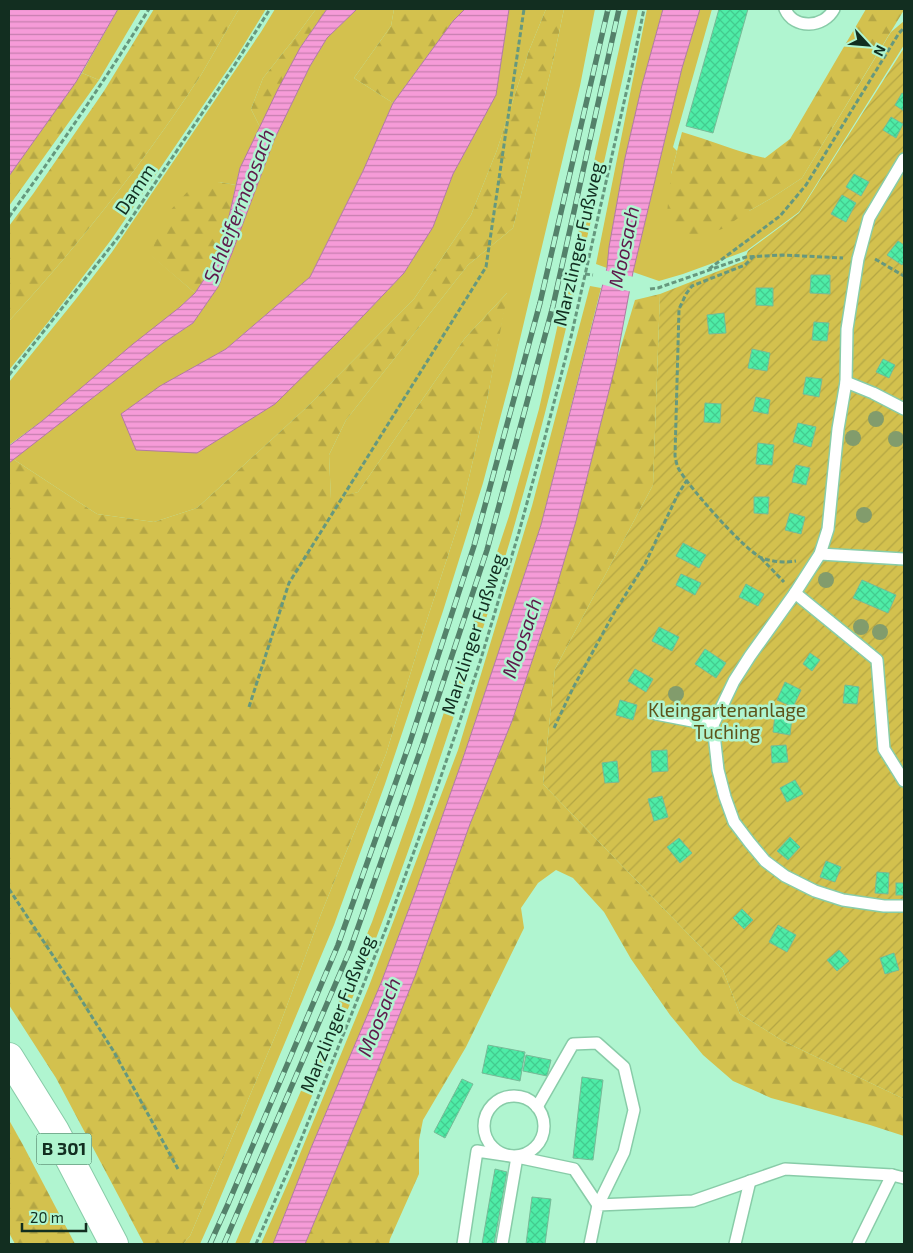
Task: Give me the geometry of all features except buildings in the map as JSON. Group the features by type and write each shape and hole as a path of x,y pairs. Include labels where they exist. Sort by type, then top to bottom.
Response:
{"main road":[{"name":"B 301","path":"9,1057 54,1131 114,1244"}],"lane":[{"path":"785,9 793,20 802,24 814,25 830,16 834,10"},
{"path":"904,158 869,218 858,259 848,329 846,382 838,429 828,529 820,554 795,594 734,681 713,725 718,770 734,822 765,861 785,876 815,891 843,900 884,906 904,906"},
{"path":"846,382 904,409"},
{"path":"820,554 904,559"},
{"path":"795,594 877,660 884,749 904,781"},
{"path":"656,714 713,725"},
{"path":"538,1107 573,1044 597,1043 624,1068 634,1110 624,1152 598,1205 590,1244"},
{"path":"463,1244 477,1151 517,1157 532,1151 539,1143 543,1134 543,1116 532,1101 522,1097 511,1096 502,1098 493,1104 487,1112 483,1126 485,1137 490,1146 496,1152 517,1157 574,1169 598,1205"},
{"path":"502,1244 517,1157"},
{"path":"598,1205 693,1201 785,1169 892,1175 904,1178"},
{"path":"858,1244 892,1175"},
{"path":"735,1244 750,1181"}],"path":[{"path":"9,217 54,154 149,9"},
{"name":"Damm","path":"9,375 120,235 234,66 270,9"},
{"path":"248,707 289,583 486,267 524,9"},
{"name":"Marzlinger Fußweg","path":"256,1244 294,1157 391,917 480,662 519,532 549,422 585,274 644,9"},
{"path":"709,269 780,216 806,185 899,33 904,28"},
{"path":"650,289 754,256 782,255 874,259 904,276"},
{"path":"754,256 745,265 692,286 679,309 675,456 679,470 698,494 728,528 750,550 761,557 795,594"},
{"path":"585,274 593,275"},
{"path":"554,728 573,688 614,613 645,564 677,496 687,480"},
{"path":"761,557 784,563 820,554"},
{"path":"9,889 114,1052 178,1169"}],"green space":[{"path":"118,9 141,9 99,80 82,73"},
{"path":"154,9 239,9 201,75 134,171 61,263 9,321 9,226 104,91"},
{"path":"239,9 266,9 237,56 111,240 9,370 9,321 61,263 134,171 201,75"},
{"path":"275,9 316,9 263,78 251,109 260,127 240,168 236,185 219,182 151,255 195,293 42,421 9,445 9,382 112,252"},
{"path":"316,9 327,9 300,48 260,127 251,109 263,78"},
{"path":"357,9 394,9 391,26 354,78 393,103 363,171 310,277 226,349 161,386 121,414 344,336 404,273 433,227 453,174 496,95 509,9 546,9 528,53 497,150 471,215 414,299 307,407 197,508 154,522 97,514 13,459 163,343 193,323 218,287 274,140 310,66 327,38"},
{"path":"394,9 465,9 453,21 393,103 354,78 391,26"},
{"path":"546,9 564,9 513,228 468,265 346,420 329,455 331,499 358,492 465,338 508,292 487,400 458,525 386,754 321,914 279,1027 190,1236 183,1244 144,1244 56,1078 9,1005 9,463 13,459 97,514 154,522 197,508 307,407 414,299 471,215 497,150 528,53"},
{"path":"564,9 595,9 580,86 511,377 483,483 443,611 385,784 334,925 200,1244 183,1244 190,1236 279,1027 321,914 386,754 458,525 487,400 507,293 465,338 358,492 331,500 329,455 346,420 468,265 513,228"},
{"path":"628,9 638,9 581,263 551,390 510,542 486,619 414,836 357,986 249,1244 235,1244 372,922 413,806 509,516 539,409"},
{"path":"647,9 663,9 642,85 625,158 607,268 596,264"},
{"path":"700,9 712,9 673,147 677,151 671,174 749,211 802,178 891,32 904,21 904,45 799,212 746,251 659,281 633,272 682,68"},
{"path":"866,9 904,10 802,178 722,229 697,237 675,239 666,223 671,174 682,132 744,153 765,158 790,139"},
{"name":"Kleingartenanlage Tuching","path":"904,48 904,1099 783,1041 740,1014 723,970 543,784 555,669 653,485 660,294 744,261 748,251 799,213"},
{"path":"82,73 99,80 9,206 9,176"},
{"path":"219,182 236,185 223,243 209,272 195,293 150,255 166,215 189,190"},
{"path":"590,286 601,288 541,525 462,761 381,983 311,1148 273,1244 261,1244 369,986 458,750 532,506"},
{"path":"660,294 653,485 555,669 543,784 723,970 740,1014 783,1041 904,1099 904,1136 771,1098 733,1081 703,1055 670,1015 631,959 604,912 573,878 556,870 538,883 521,908 524,928 466,1047 423,1120 419,1140 419,1174 389,1244 305,1244 415,976 470,824 512,721 554,595 576,521 616,363 635,300"},
{"path":"9,1120 75,1244 15,1244 9,1233"}],"water":[{"path":"9,9 118,9 76,82 9,176"},
{"name":"Schleifermoosach","path":"327,9 357,9 327,38 310,66 274,140 218,287 193,323 163,343 9,463 9,446 42,421 195,293 209,272 223,243 240,168 300,48"},
{"path":"465,9 509,9 496,95 453,174 433,227 404,273 275,404 197,453 136,450 121,414 160,386 226,349 310,277 363,171 393,103 453,21"},
{"name":"Moosach","path":"663,9 700,9 682,68 633,272 616,363 576,521 554,595 512,721 470,824 415,976 305,1244 273,1244 311,1148 381,983 416,890 462,761 541,525 607,268 625,158 642,85"}],"pier":[{"path":"603,270 634,277 632,292 600,284"}],"railway":[{"path":"210,1244 338,945 410,742 474,546 540,303 608,9"},
{"path":"224,1244 350,950 422,746 487,550 553,306 619,9"}]}
